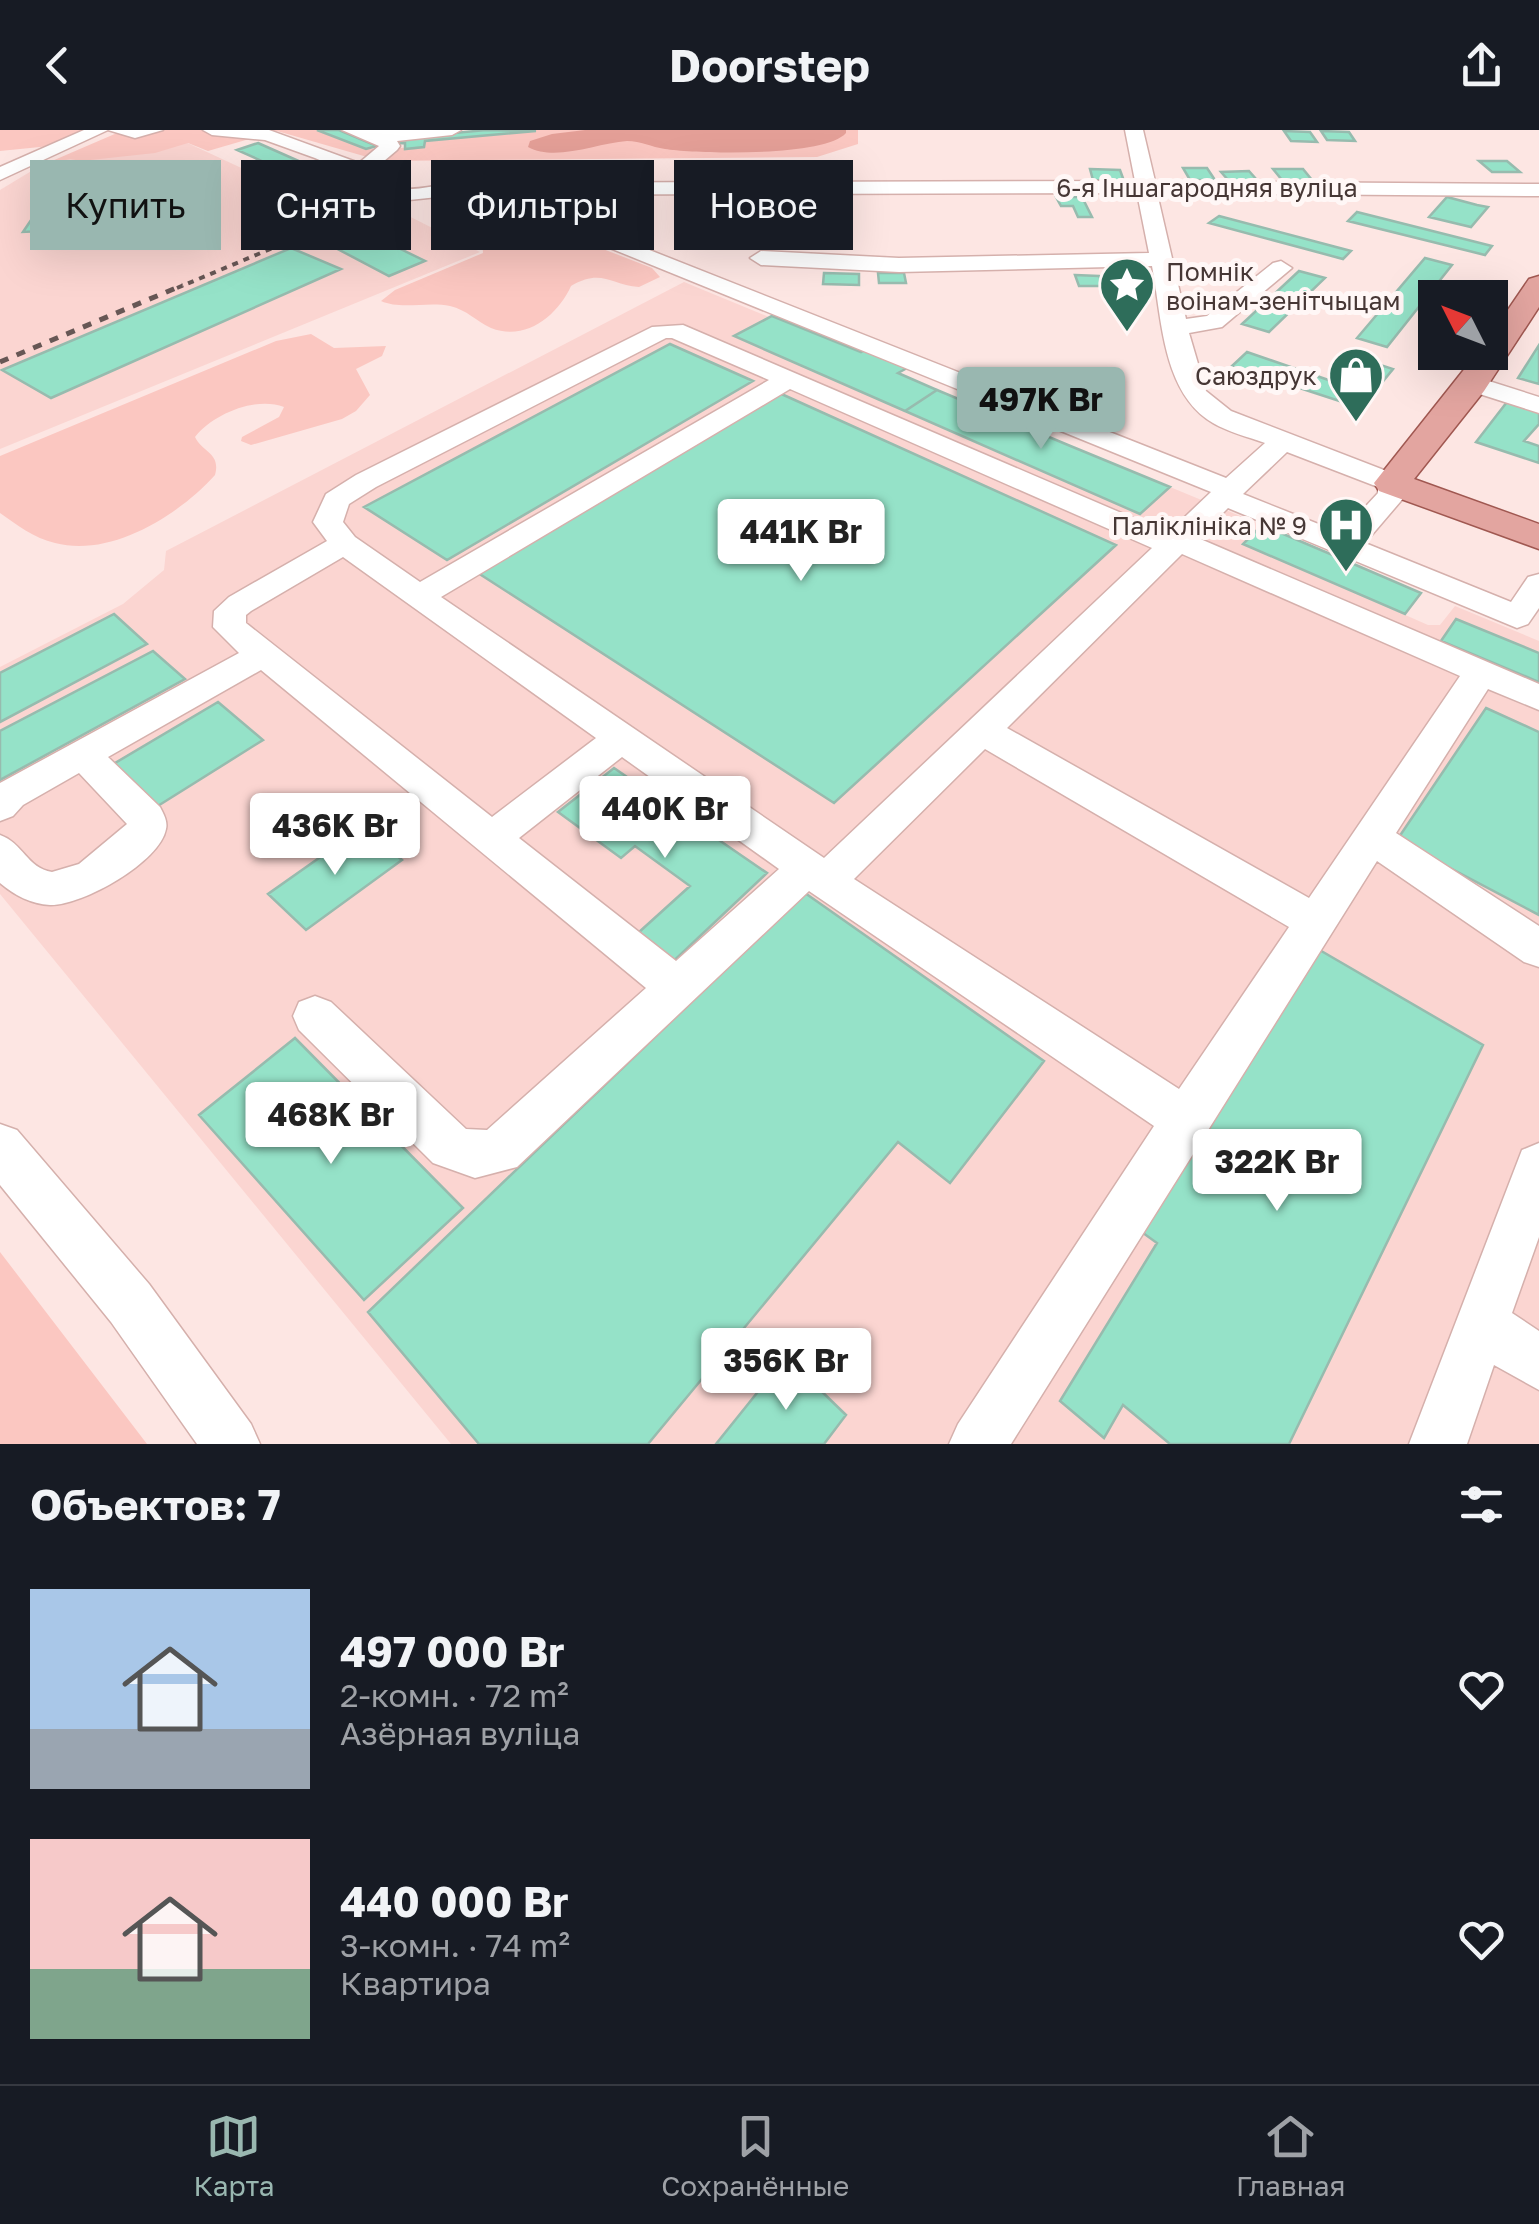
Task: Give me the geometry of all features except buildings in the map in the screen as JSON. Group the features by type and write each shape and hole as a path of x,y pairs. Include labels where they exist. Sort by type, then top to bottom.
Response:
{"main road":[{"path":"1538,289 1473,384 1392,483 1539,538"}],"street":[{"path":"1,169 100,130"},
{"path":"117,130 154,130"},
{"path":"213,130 267,135 332,160"},
{"path":"351,130 391,146 374,160"},
{"path":"379,138 452,130"},
{"path":"1134,130 1190,387 1200,400 1230,422 1392,483 1392,496 1345,547"},
{"name":"6-я Іншагародняя вуліца","path":"411,194 457,189 1539,190"},
{"path":"632,250 1518,616 1539,584"},
{"path":"762,258 899,265 1161,259"},
{"path":"1177,328 1214,322 1282,268"},
{"path":"1186,1120 816,874 344,544 328,522 330,510 346,493 660,332 683,331 1539,698"},
{"path":"419,596 791,378"},
{"path":"1473,384 1539,405"},
{"path":"315,1016 450,1146 468,1154 486,1155 500,1150 677,987 816,874 982,730 1282,442"},
{"path":"344,544 230,612 229,627 677,987"},
{"path":"0,806 10,795 263,654"},
{"path":"978,1444 1481,672"},
{"path":"982,730 1318,923"},
{"path":"492,838 621,738"},
{"path":"0,851 10,870 25,884 41,890 63,888 109,865 147,830 146,817 82,754"},
{"path":"1374,838 1539,948"},
{"path":"4,1157 130,1303 231,1444"},
{"path":"1438,1444 1539,1167"},
{"path":"1482,1324 1539,1363"}],"shaded area":[{"path":"0,130 89,130 50,146 0,151"},
{"path":"124,130 317,130 366,149 424,147 425,141 536,130 858,130 858,144 817,157 378,160 277,131 208,151 188,143 155,153 54,160"},
{"path":"585,130 846,133 814,146 760,152 681,151 627,141 551,153 528,147 530,141 552,134"},
{"path":"166,133 241,168 241,250 411,250 411,217 431,227 431,250 480,252 0,449 0,190 30,172 30,250 221,250 221,160 64,160"},
{"path":"483,250 606,250 652,268 660,277 639,287 598,278 582,281 571,286 549,316 528,329 516,331 491,328 450,306 381,301 395,290"},
{"path":"684,282 769,317 735,337 1140,513 1170,487 1262,525 1244,544 1428,625 1440,625 1455,606 1539,641 1539,1444 451,1444 0,894 0,667 123,604 164,570 166,551"},
{"path":"311,334 334,348 386,346 382,356 356,369 370,395 356,411 342,419 251,445 241,441 242,437 279,417 284,407 261,404 224,414 195,437 216,462 215,475 183,505 121,539 76,546 55,543 0,513 0,456 276,341"},
{"path":"0,1252 147,1444 0,1444"}],"railway":[{"path":"177,288 268,250"},
{"path":"0,362 183,285"}],"place":[{"name":"Помнік воінам-зенітчыцам","path":"1127,334"},
{"name":"Саюздрук","path":"1356,424"},
{"name":"Паліклініка № 9","path":"1346,574"}]}
